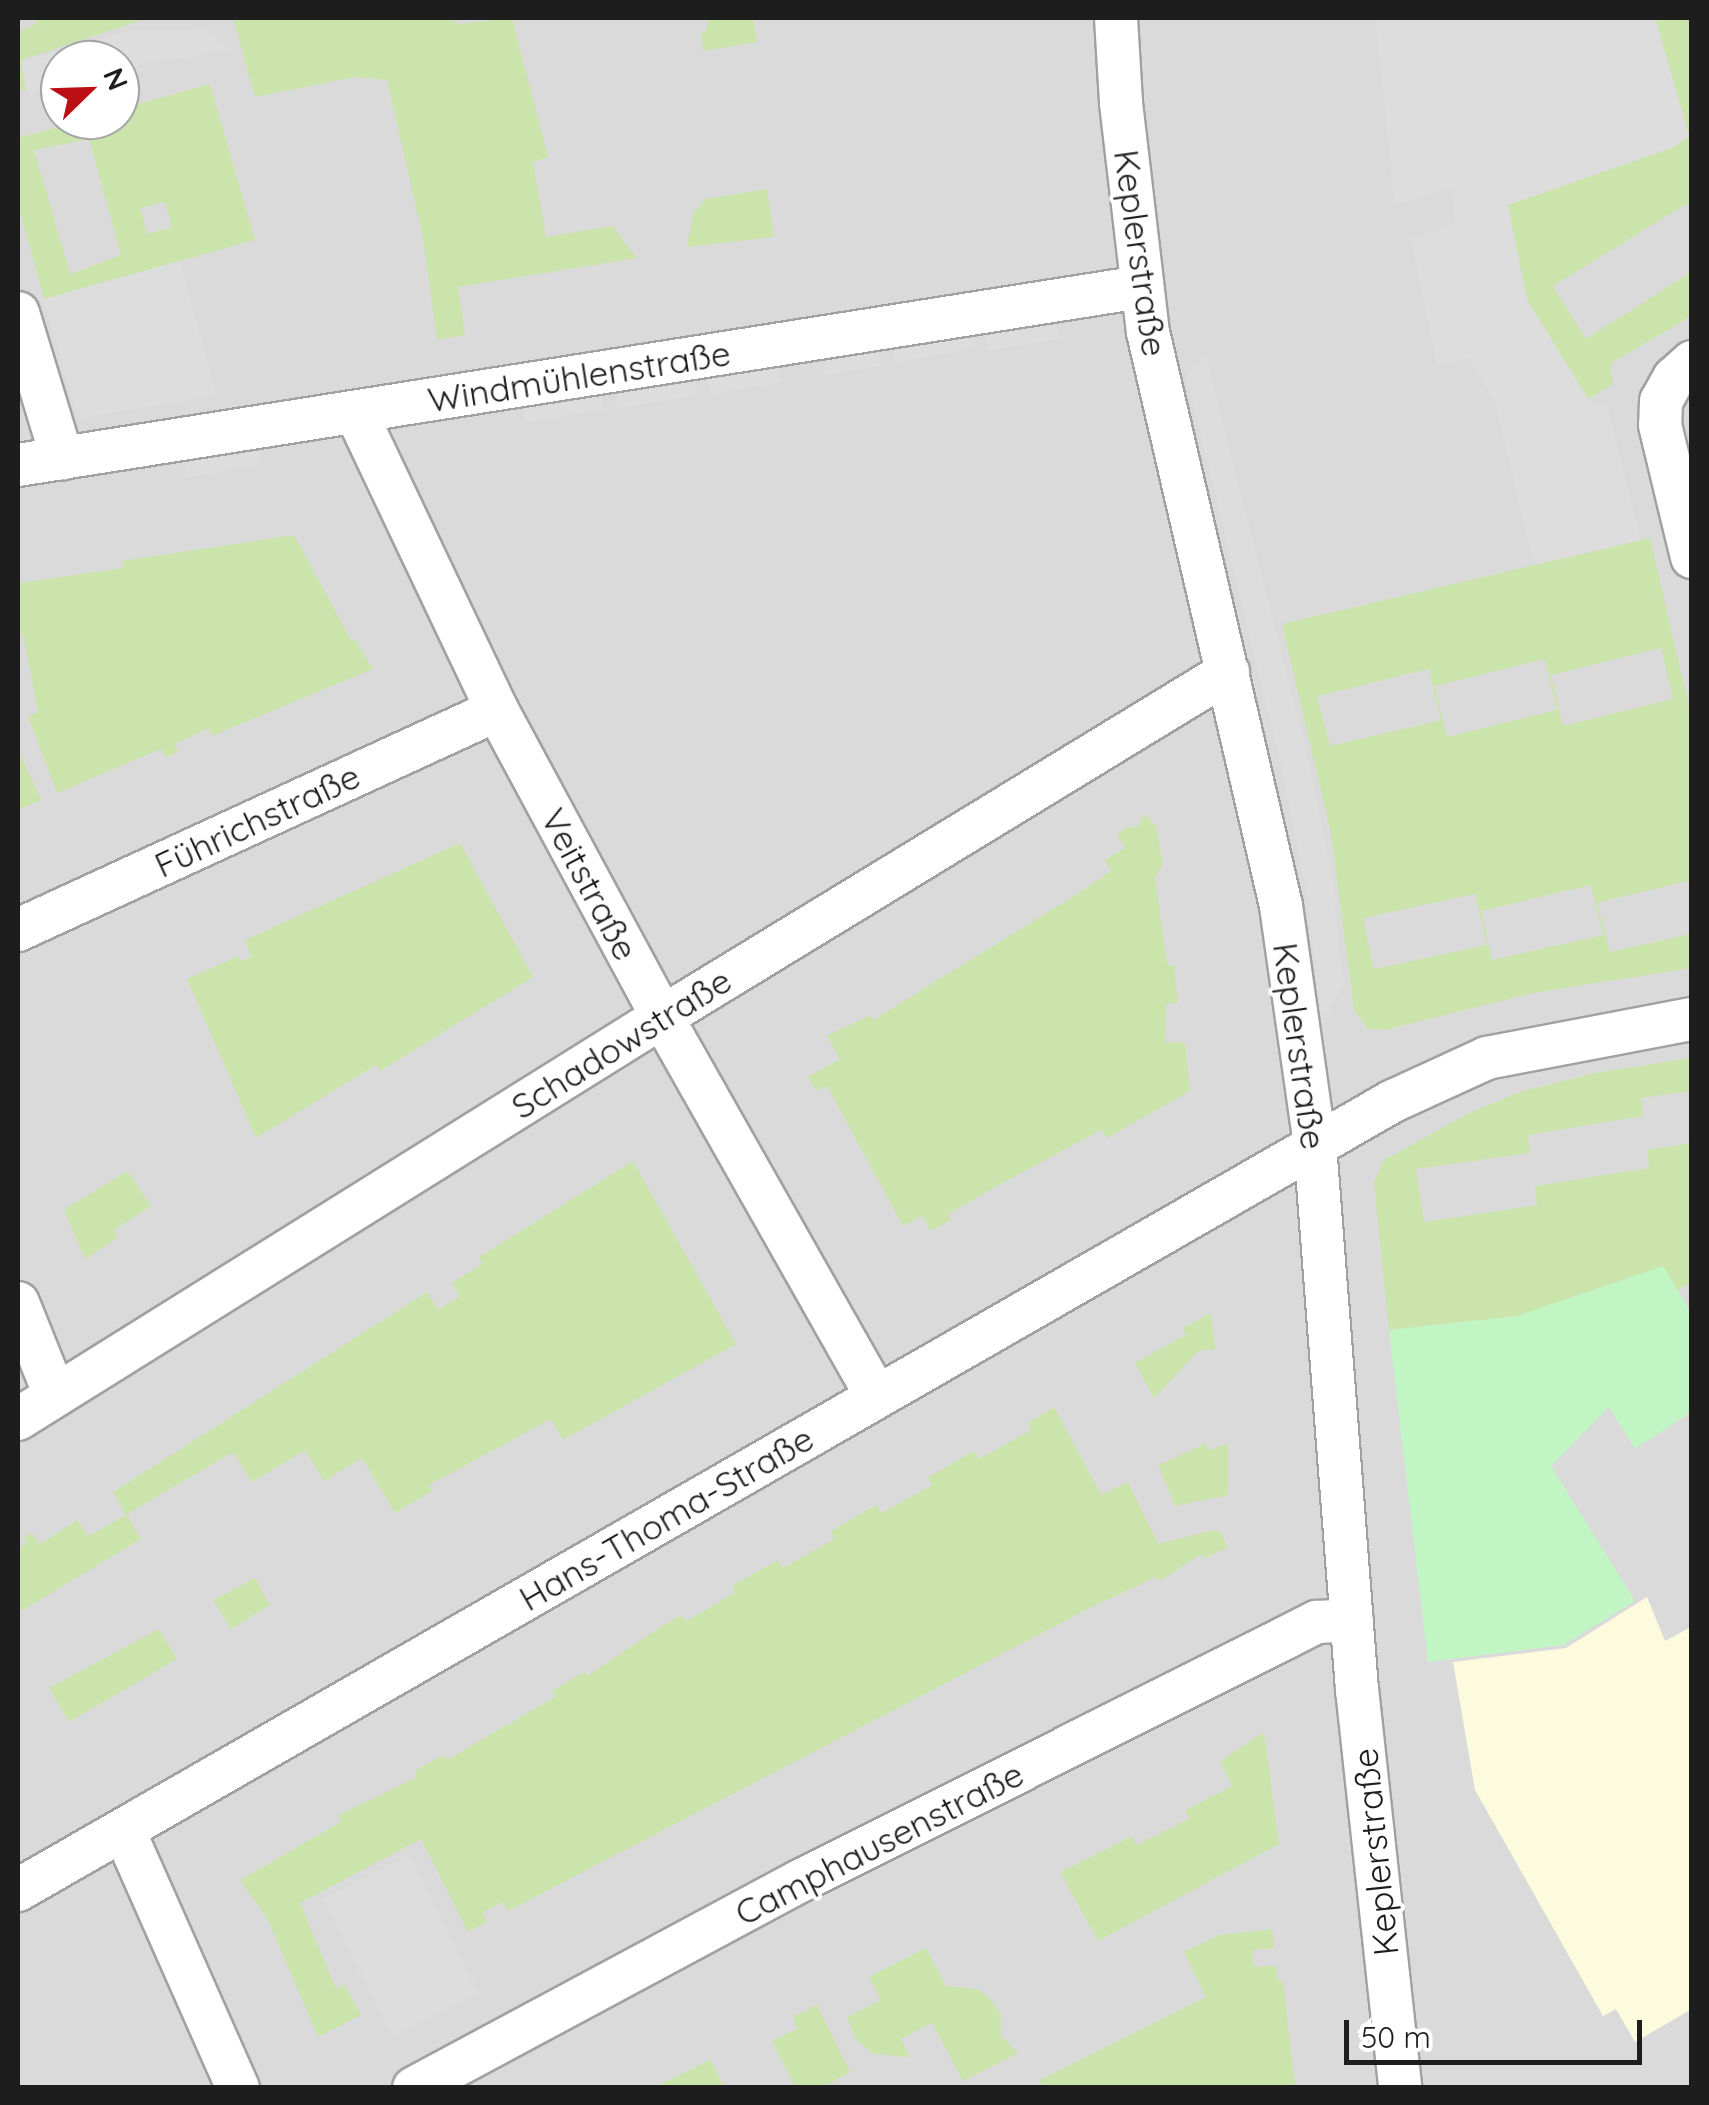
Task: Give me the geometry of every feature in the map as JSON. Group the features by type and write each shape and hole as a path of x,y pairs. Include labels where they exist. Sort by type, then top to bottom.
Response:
{"street":[{"name":"Keplerstraße","path":"1116,18 1140,288 1281,906 1314,1145 1352,1620 1400,2088"},
{"name":"Windmühlenstraße","path":"18,465 1140,288"},
{"path":"18,313 62,458"},
{"path":"1692,362 1674,378 1661,401 1660,426 1692,557"},
{"name":"Veitstraße","path":"356,413 497,710 662,1017 876,1396"},
{"name":"Schadowstraße","path":"18,1419 662,1017 1228,672"},
{"name":"Führichstraße","path":"18,930 497,710"},
{"name":"Hans-Thoma-Straße","path":"18,1890 1393,1101 1487,1058 1692,1018"},
{"path":"18,1303 55,1395"},
{"name":"Camphausenstraße","path":"414,2088 800,1880 1317,1622 1352,1620"},
{"path":"124,1831 238,2088"}],"shaded area":[{"path":"18,18 1691,18 1691,2087 18,2087"},
{"path":"1375,18 1655,18 1689,135 1674,147 1508,205 1527,300 1588,399 1608,409 1641,540 1534,565 1495,403 1469,358 1437,365 1411,239 1455,223 1451,187 1395,206"},
{"path":"208,30 229,50 140,65 140,40 96,40 127,31"},
{"path":"40,56 40,89 27,93 21,62"},
{"path":"180,261 217,396 78,418 44,299"},
{"path":"1055,317 1059,339 987,351 984,329"},
{"path":"973,327 977,348 895,363 892,341"},
{"path":"876,341 880,366 826,375 822,350"},
{"path":"777,357 782,382 710,394 705,370"},
{"path":"1206,357 1306,749 1332,874 1343,985 1322,1023 1306,892 1285,783 1186,374"},
{"path":"693,372 696,396 618,408 615,384"},
{"path":"600,387 604,410 525,423 522,400"},
{"path":"258,440 261,464 186,478 182,452"},
{"path":"1647,1597 1665,1641 1691,1627 1692,2009 1635,2042 1616,2009 1603,2016 1475,1790 1453,1662 1566,1648"},
{"path":"409,1855 478,1992 392,2035 323,1899"}],"green space":[{"path":"35,18 148,18 81,40 40,40 40,54 21,60 26,89 18,92 18,33 37,23"},
{"path":"233,18 452,18 457,24 512,18 548,157 533,162 546,237 612,226 637,258 458,287 465,335 437,340 423,238 387,80 355,77 255,97"},
{"path":"708,18 753,18 757,42 703,51 701,33 706,31"},
{"path":"1655,18 1686,18 1692,25 1691,201 1553,286 1586,339 1691,272 1691,316 1610,364 1613,384 1588,399 1527,300 1507,205 1674,147 1689,136"},
{"path":"210,84 255,240 44,299 18,204 18,138 40,132 40,140 84,140 34,150 70,274 121,255 89,140 140,140 140,103","holes":["165,202 172,227 147,234 140,208"]},
{"path":"767,189 774,237 687,247 693,214 705,199"},
{"path":"294,535 351,640 373,669 212,736 208,728 175,744 178,752 165,758 161,749 57,793 28,716 38,712 23,634 18,634 18,583 123,568 122,561"},
{"path":"1650,538 1691,716 1691,880 1597,903 1610,952 1691,934 1691,968 1534,993 1385,1030 1368,1029 1354,1010 1331,833 1282,624","holes":["1661,648 1673,699 1563,726 1551,675","1545,659 1557,710 1447,737 1435,686","1429,669 1441,720 1330,746 1317,696","1591,885 1603,935 1492,960 1481,911","1475,894 1487,945 1374,969 1363,918"]},
{"path":"18,749 41,800 18,810"},
{"path":"1145,814 1156,826 1163,864 1155,877 1167,965 1174,965 1178,1003 1166,1004 1165,1043 1185,1042 1190,1091 1107,1138 1101,1130 1006,1181 948,1214 950,1220 931,1231 922,1216 903,1226 827,1086 816,1091 808,1077 840,1059 827,1036 870,1015 873,1020 1111,871 1105,860 1125,848 1117,834 1127,827 1137,828"},
{"path":"460,843 533,977 380,1071 376,1065 256,1138 187,979 238,956 241,961 251,957 245,940"},
{"path":"1691,1058 1691,1091 1641,1098 1643,1116 1528,1135 1530,1153 1416,1169 1424,1222 1537,1205 1535,1186 1649,1168 1647,1150 1691,1143 1691,1282 1678,1290 1662,1267 1517,1316 1389,1330 1374,1182 1384,1160 1469,1113 1523,1091 1595,1073"},
{"path":"633,1161 736,1344 563,1440 551,1419 429,1485 432,1491 395,1513 362,1458 324,1481 305,1450 252,1482 233,1452 127,1514 141,1539 18,1613 18,1549 27,1542 24,1537 32,1533 40,1544 77,1520 88,1536 126,1515 113,1492 427,1292 438,1310 460,1296 452,1283 482,1264 479,1257"},
{"path":"127,1171 151,1206 114,1230 118,1238 85,1259 64,1210"},
{"path":"1663,1266 1691,1312 1691,1412 1635,1449 1609,1407 1551,1466 1635,1601 1564,1645 1428,1662 1389,1330 1517,1316"},
{"path":"1211,1313 1215,1349 1198,1351 1154,1398 1135,1363 1186,1335 1183,1328"},
{"path":"1054,1407 1101,1495 1128,1482 1158,1544 1213,1530 1220,1531 1228,1547 1204,1559 1201,1554 1159,1582 1156,1577 1090,1608 508,1911 503,1902 483,1912 487,1922 468,1932 421,1839 300,1903 336,1989 345,1985 361,2015 318,2037 268,1920 240,1880 341,1822 338,1816 417,1777 414,1771 443,1755 447,1760 555,1697 552,1691 584,1672 587,1676 681,1615 686,1621 735,1593 732,1586 778,1560 783,1568 834,1539 831,1531 876,1505 882,1513 932,1485 928,1477 974,1451 979,1459 1031,1430 1028,1423"},
{"path":"1207,1443 1208,1451 1228,1443 1228,1495 1175,1506 1158,1465"},
{"path":"255,1578 270,1605 231,1629 213,1600"},
{"path":"159,1629 177,1659 69,1722 49,1688"},
{"path":"1264,1732 1279,1844 1098,1941 1060,1872 1132,1836 1137,1845 1189,1819 1185,1810 1232,1786 1220,1761"},
{"path":"1272,1929 1274,1948 1252,1950 1254,1967 1276,1966 1278,1981 1283,1981 1295,2087 1042,2087 1040,2080 1206,1997 1184,1952 1219,1935"},
{"path":"926,1948 946,1986 978,1989 992,2001 1001,2015 1001,2036 1018,2053 963,2081 932,2023 901,2039 910,2057 874,2054 856,2040 847,2017 881,2000 869,1977"},
{"path":"817,2005 850,2072 823,2087 795,2087 772,2041 797,2029 793,2017"},
{"path":"710,2059 724,2087 655,2087 702,2064"}]}
